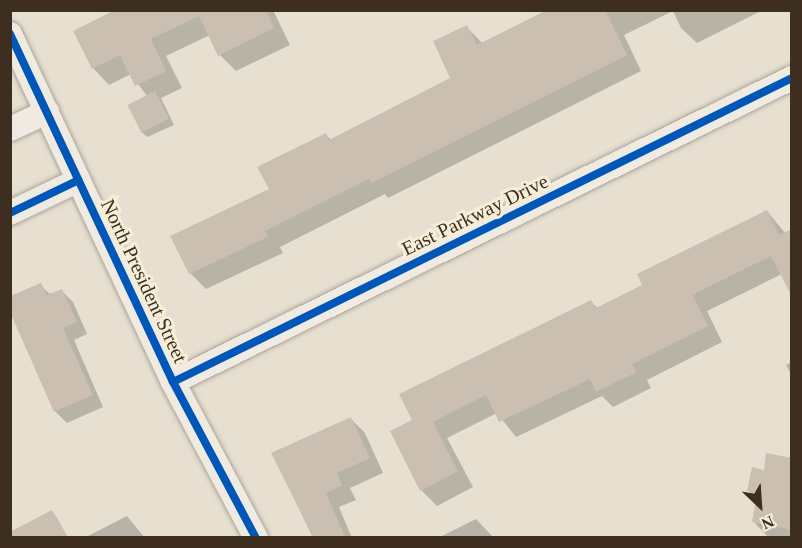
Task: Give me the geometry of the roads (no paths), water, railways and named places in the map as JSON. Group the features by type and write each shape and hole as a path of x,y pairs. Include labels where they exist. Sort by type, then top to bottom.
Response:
{"street":[{"name":"North President Street","path":"10,34 173,382 256,537"},
{"name":"East Parkway Drive","path":"173,382 792,78"},
{"path":"10,129 46,112"},
{"path":"10,213 79,180"}]}
